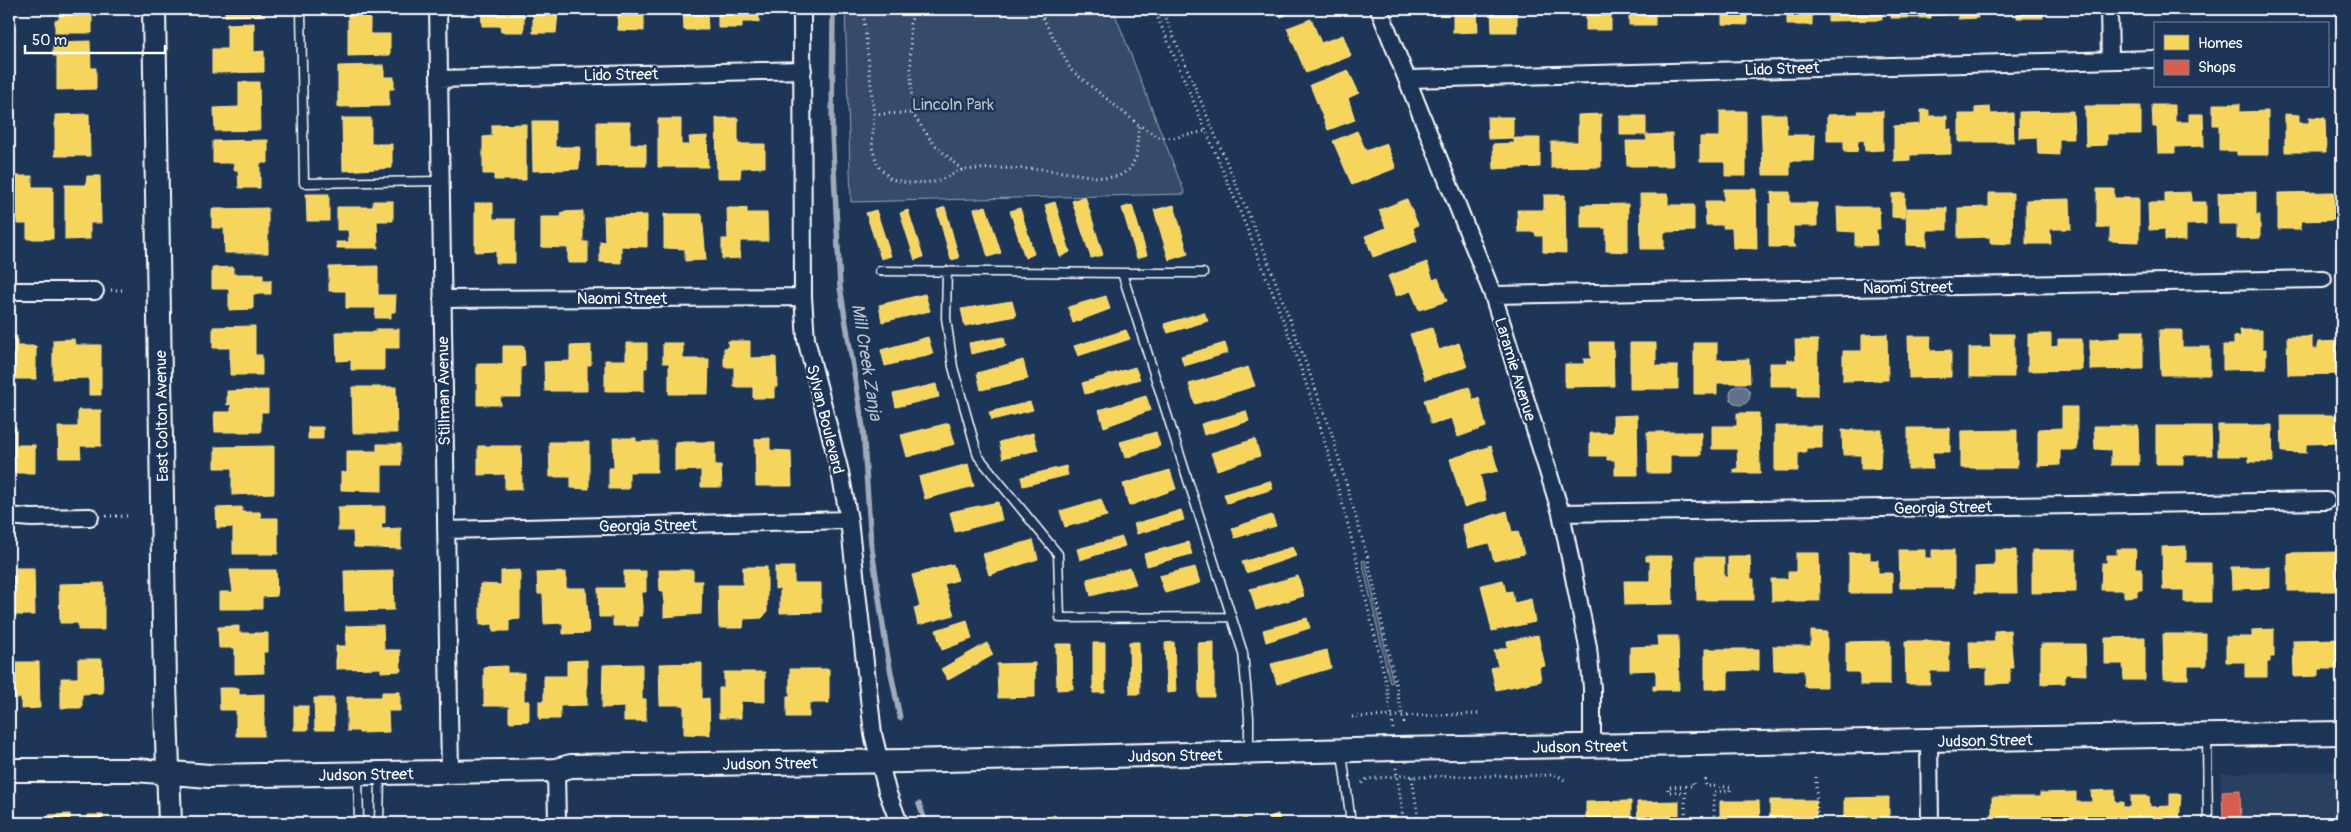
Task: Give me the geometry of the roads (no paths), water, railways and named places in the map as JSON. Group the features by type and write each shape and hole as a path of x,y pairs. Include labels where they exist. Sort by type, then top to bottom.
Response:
{"main road":[{"name":"East Colton Avenue","path":"154,9 165,684 170,823"},
{"name":"Judson Street","path":"9,770 129,770 209,776 450,773 556,770 581,766 880,762 1592,745 1929,741 2342,732"}],"street":[{"name":"Stillman Avenue","path":"438,9 450,773"},
{"name":"Sylvan Boulevard","path":"802,9 803,297 806,339 840,472 849,520 872,734 887,791 899,823"},
{"name":"Laramie Avenue","path":"1379,9 1493,295 1560,513 1588,647 1592,688 1592,745"},
{"path":"2109,9 2110,60"},
{"name":"Lido Street","path":"1408,78 2154,59"},
{"name":"Lido Street","path":"439,79 803,70"},
{"name":"Naomi Street","path":"1493,295 2324,279"},
{"path":"9,291 95,291"},
{"name":"Naomi Street","path":"442,299 803,297"},
{"name":"Georgia Street","path":"1560,513 2326,501"},
{"path":"9,516 31,518 90,516"},
{"name":"Georgia Street","path":"446,530 849,520"},
{"path":"1929,741 1930,823"},
{"path":"556,770 557,823"}],"lane":[{"path":"301,9 304,183 441,181"},
{"path":"880,271 1202,273"},
{"path":"947,272 946,318 953,366 978,456 1058,554 1060,618 1232,617"},
{"path":"1122,273 1243,653 1249,717 1249,753"},
{"path":"2207,735 2208,823"},
{"path":"1342,751 1351,823"},
{"path":"358,774 359,823"},
{"path":"379,823 380,774"}],"waterway":[{"name":"Mill Creek Zanja","path":"833,9 832,132 840,287 863,428 871,543 887,653 900,718"},
{"name":"Mill Creek Zanja","path":"919,804 926,823"}],"park label":[{"name":"Lincoln Park","path":"953,104"}]}
